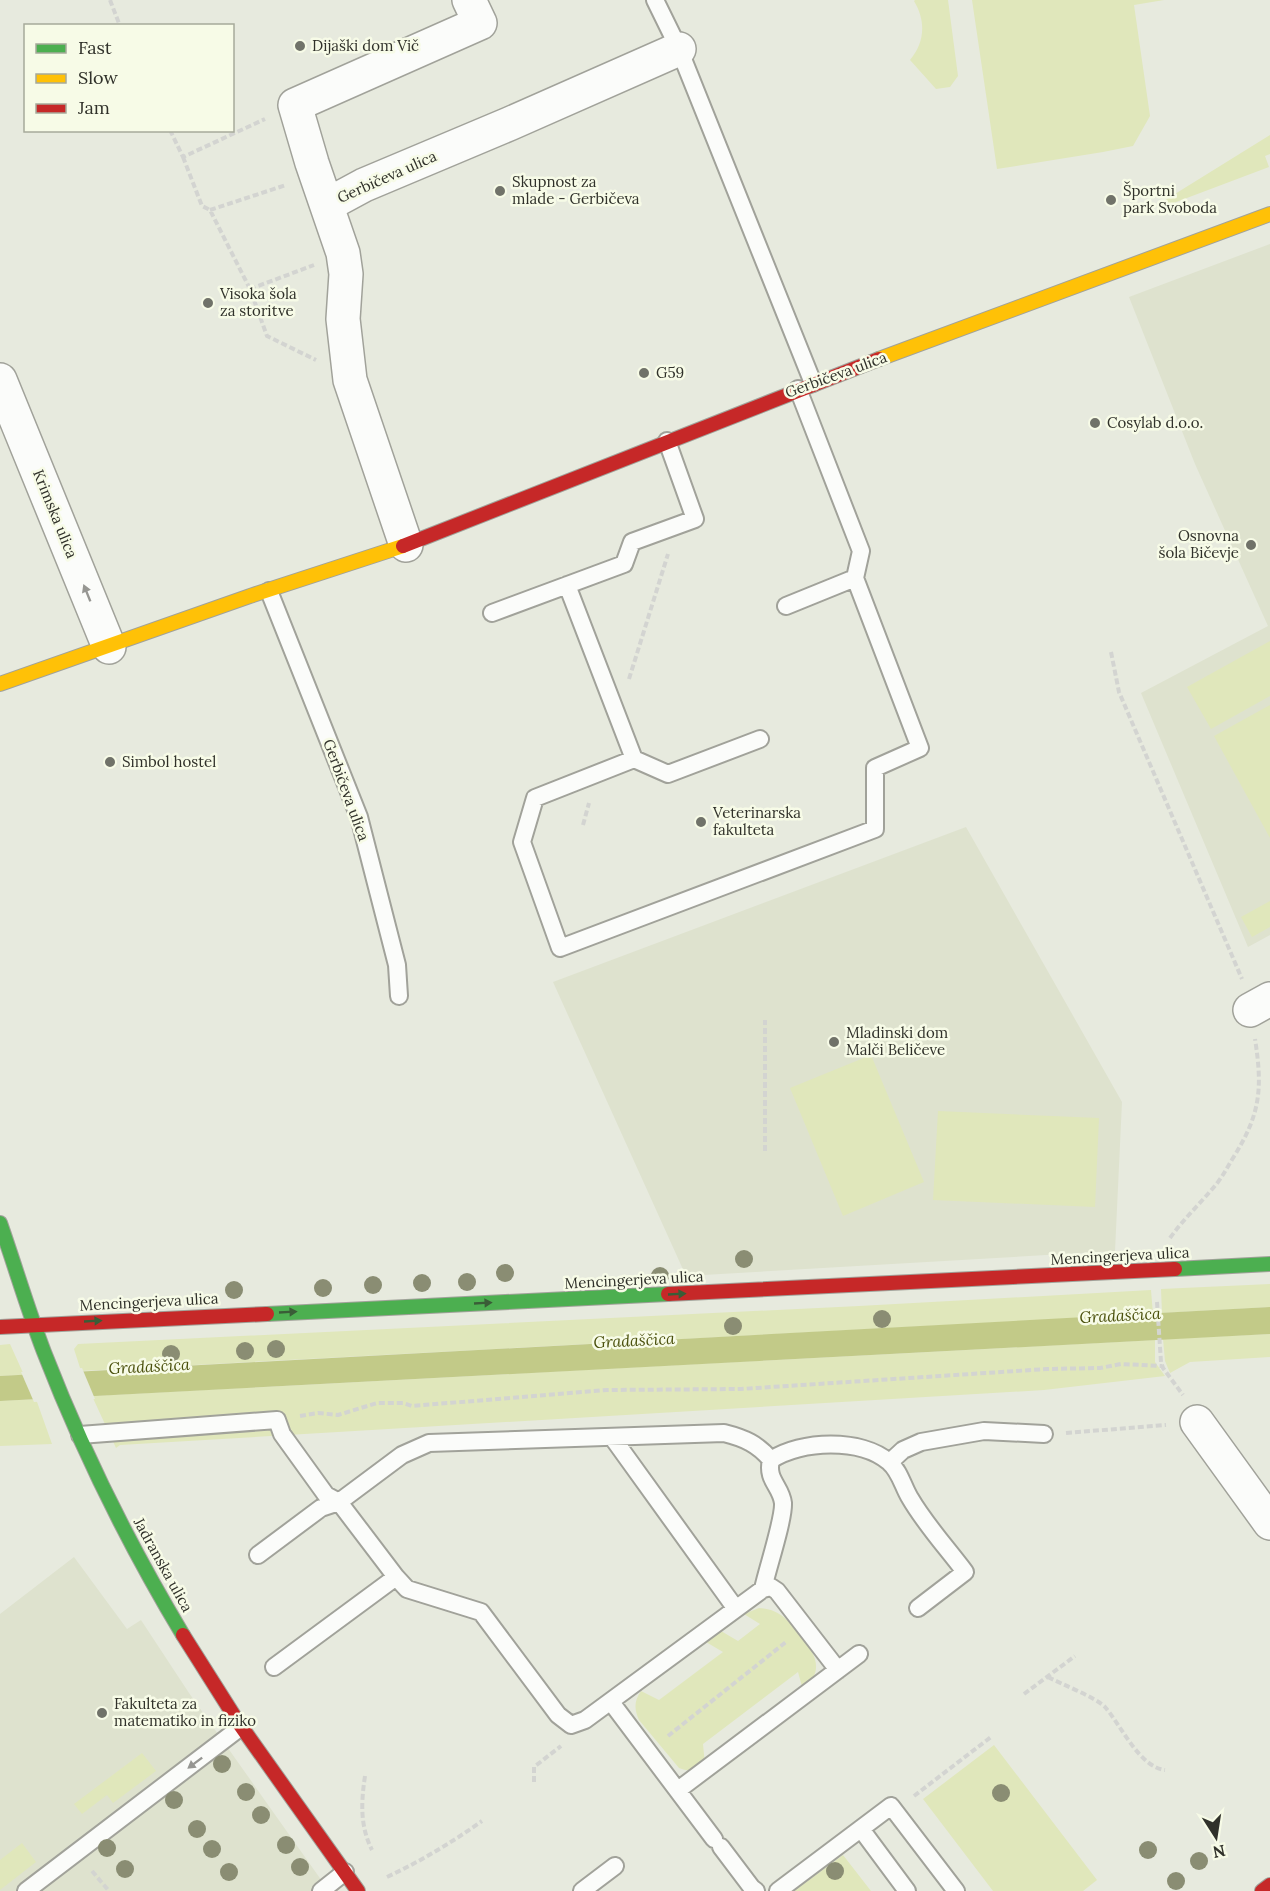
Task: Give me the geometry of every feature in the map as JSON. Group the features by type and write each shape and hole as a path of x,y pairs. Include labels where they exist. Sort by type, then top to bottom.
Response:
{"street":[{"path":"295,105 480,23 469,0"},
{"name":"Gerbičeva ulica","path":"327,205 364,185 528,116 678,49"},
{"name":"Gerbičeva ulica","path":"295,105 343,253 346,274 344,319 350,380 406,545"},
{"name":"Gerbičeva ulica","path":"0,684 406,545 805,386 1270,214"},
{"name":"Krimska ulica","path":"0,381 109,648"},
{"name":"Jadranska ulica","path":"0,1223 44,1351 76,1428 130,1541 200,1664 241,1727 358,1891"},
{"name":"Mencingerjeva ulica","path":"0,1327 35,1323 1270,1264"},
{"path":"1197,1422 1270,1523"},
{"path":"1262,1891 1270,1885"}],"lane":[{"path":"634,759 535,798 522,842 560,948 875,829 875,768 921,748 855,578 861,551 805,386 678,49 655,0"},
{"path":"492,613 624,564 632,542 695,519 667,441"},
{"path":"786,606 855,578"},
{"path":"567,585 634,759 668,774 760,739"},
{"name":"Gerbičeva ulica","path":"269,591 359,817 397,965 399,996"},
{"path":"76,1428 277,1420 282,1434 326,1495 339,1502 407,1589 481,1612 558,1715 571,1725 585,1720 763,1589 771,1587 777,1591 838,1670"},
{"path":"890,1462 903,1450 921,1442 984,1431 1044,1434"},
{"path":"258,1555 321,1508 339,1502 402,1455 429,1443 724,1433 746,1438 763,1450 771,1460"},
{"path":"612,1437 736,1609"},
{"path":"763,1589 783,1505 771,1477 769,1468 771,1460 791,1450 823,1444 863,1449 890,1462 910,1499 965,1572 918,1608"},
{"path":"274,1667 396,1577"},
{"path":"678,1790 859,1654"},
{"path":"611,1702 756,1891"},
{"path":"26,1891 241,1727"},
{"path":"778,1891 891,1806 956,1891"},
{"path":"861,1830 907,1891"},
{"path":"582,1891 615,1866"},
{"path":"321,1891 345,1872"}],"path":[{"path":"110,0 119,24"},
{"path":"183,157 295,105"},
{"path":"171,132 202,206 210,210 250,290 267,336 350,380"},
{"path":"210,210 316,174"},
{"path":"250,290 343,253"},
{"path":"1111,652 1119,692 1246,990 1260,1005 1257,1109 1247,1137 1220,1180 1180,1224 1167,1243"},
{"path":"765,1020 765,1151"},
{"path":"1044,1434 1197,1422 1186,1399 1161,1364 1157,1300"},
{"path":"277,1420 318,1413 338,1414 377,1403 404,1403 412,1406 607,1390 741,1389 1161,1364"},
{"path":"648,1752 806,1627"},
{"path":"1024,1694 1075,1656"},
{"path":"1048,1677 1104,1705 1140,1754 1156,1769 1165,1770"},
{"path":"534,1782 534,1767 566,1742 571,1725"},
{"path":"895,1811 991,1737"},
{"path":"365,1776 361,1814 375,1857"},
{"path":"385,1877 420,1862 482,1821"}],"shaded area":[{"path":"915,0 948,0 958,76 950,87 936,89 910,60 919,46 922,31 921,16"},
{"path":"972,0 1164,0 1134,5 1150,116 1133,146 997,169"},
{"path":"1270,135 1270,154 1265,156 1269,167 1163,207 1162,202"},
{"name":"Osnovna šola Bičevje","path":"1270,244 1270,935 1248,947 1141,693 1268,626 1195,464 1129,297"},
{"path":"1270,641 1270,696 1211,729 1187,687"},
{"path":"1270,705 1270,838 1214,736"},
{"name":"Mladinski dom Malči Beličeve","path":"966,827 1122,1102 1115,1251 686,1276 553,982"},
{"path":"1270,901 1270,927 1252,937 1241,917"},
{"path":"871,1055 924,1182 843,1216 790,1088"},
{"path":"938,1111 1099,1118 1095,1207 933,1200"},
{"path":"1270,1284 1270,1307 1162,1313 1161,1289"},
{"path":"1151,1290 1153,1314 81,1371 74,1349 78,1344"},
{"path":"1270,1307 1270,1334 0,1401 0,1376"},
{"path":"1270,1334 1270,1357 1190,1362 1170,1373 1165,1361 1163,1339"},
{"path":"1155,1340 1155,1362 1165,1376 1044,1390 120,1445 116,1448 92,1396"},
{"path":"10,1344 24,1375 0,1376 0,1345"},
{"path":"36,1399 52,1444 0,1446 0,1401"},
{"name":"Fakulteta za matematiko in fiziko","path":"74,1557 127,1629 141,1620 189,1693 329,1891 0,1891 0,1614"},
{"path":"759,1608 778,1613 801,1636 811,1650 816,1663 814,1676 803,1690 798,1672 703,1744 705,1765 692,1770 679,1768 639,1720 636,1712 637,1698 641,1691 659,1700 723,1652 706,1642 721,1631 738,1641 760,1624 744,1614"},
{"path":"994,1745 1097,1880 1083,1891 993,1891 923,1799"},
{"path":"142,1753 156,1771 113,1803 107,1795 82,1814 74,1804"},
{"path":"22,1843 36,1862 0,1890 0,1860"},
{"path":"843,1855 871,1891 794,1891"}],"pier":[{"path":"82,1368 95,1399 34,1402 21,1372"}],"traffic: fast":[{"path":"0,1223 38,1336 74,1425 125,1532 183,1635"},
{"path":"1175,1269 1270,1264"},
{"path":"267,1314 668,1294"}],"traffic: slow":[{"path":"879,359 1270,214"},
{"path":"0,684 250,596 403,546"}],"traffic: jam":[{"path":"403,546 879,359"},
{"path":"668,1294 1175,1269"},
{"path":"0,1327 267,1314"},
{"path":"183,1635 238,1722 358,1891"},
{"path":"1262,1891 1270,1885"}],"place":[{"name":"Dijaški dom Vič","path":"300,46"},
{"name":"Skupnost za mlade - Gerbičeva","path":"500,191"},
{"name":"Športni park Svoboda","path":"1111,200"},
{"name":"Visoka šola za storitve","path":"208,303"},
{"name":"G59","path":"644,373"},
{"name":"Cosylab d.o.o.","path":"1095,423"},
{"name":"Osnovna šola Bičevje","path":"1251,545"},
{"name":"Simbol hostel","path":"110,762"},
{"name":"Veterinarska fakulteta","path":"701,822"},
{"name":"Mladinski dom Malči Beličeve","path":"834,1042"},
{"name":"Fakulteta za matematiko in fiziko","path":"102,1713"}],"water label":[{"name":"Gradaščica","path":"1120,1315"},
{"name":"Gradaščica","path":"634,1340"},
{"name":"Gradaščica","path":"149,1366"}]}
